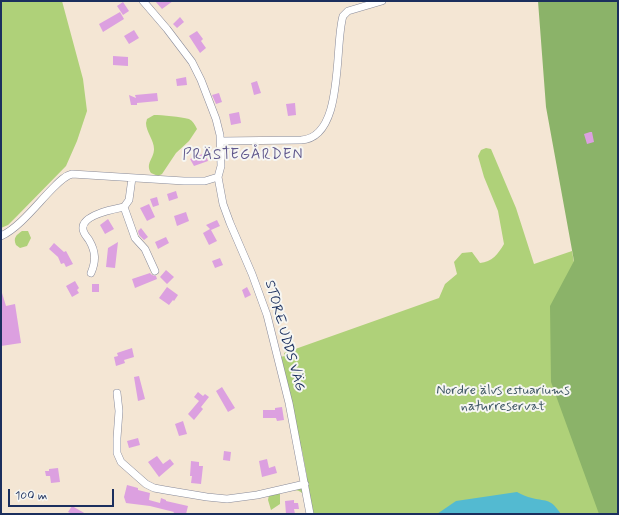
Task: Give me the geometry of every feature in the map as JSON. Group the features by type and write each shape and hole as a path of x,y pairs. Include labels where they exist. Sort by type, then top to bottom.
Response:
{"street":[{"name":"STORE UDDS VÄG","path":"144,1 168,29 192,62 201,80 216,119 221,141 221,166 218,177 223,204 267,315 289,403 310,514"},
{"path":"221,141 308,140 315,137 325,123 334,95 338,67 341,21 344,13 382,1"},
{"path":"1,236 12,230 69,174 195,182 211,180 218,177"},
{"path":"91,273 95,256 94,249 83,231 83,224 89,218 124,207 129,200 132,178"},
{"path":"124,207 135,238 145,249 156,271"},
{"path":"117,393 119,411 117,453 121,462 146,484 154,488 217,498 257,495 305,484"}],"green space":[{"path":"1,1 62,1 83,79 87,111 77,141 66,166 8,225 1,228"},
{"path":"538,1 618,1 618,514 599,514 551,382 550,306 574,261 546,107"},
{"path":"154,115 189,119 193,122 197,129 189,141 176,153 162,174 158,176 151,173 149,170 149,164 153,156 154,149 146,123 147,119"},
{"name":"Nordre älvs estuariums naturreservat","path":"486,148 491,149 516,208 534,264 572,251 618,514 313,514 306,483 307,477 302,450 299,444 280,357 285,356 284,353 439,298 445,284 457,274 454,262 462,253 472,252 480,263 488,261 494,257 504,244 498,211 484,177 478,156 481,150"},
{"path":"22,231 28,231 31,238 27,246 20,248 16,245 15,239"},
{"path":"301,488 303,494 295,490 280,493 280,504 271,510 268,500 269,495"}],"water":[{"path":"517,492 530,498 551,503 561,514 437,514 456,501"}],"building":[{"path":"155,1 173,1 162,9"},
{"path":"123,2 129,11 123,15 117,6"},
{"path":"120,12 124,19 103,32 99,24"},
{"path":"180,17 184,22 177,28 173,24"},
{"path":"134,30 139,38 129,44 124,36"},
{"path":"197,31 203,39 201,41 206,48 200,53 189,36"},
{"path":"113,56 128,57 128,66 113,65"},
{"path":"186,77 187,85 177,86 176,79"},
{"path":"257,81 261,93 254,95 251,83"},
{"path":"157,93 158,101 131,105 129,95 136,98 135,95"},
{"path":"219,93 222,102 216,104 212,95"},
{"path":"295,103 296,115 288,116 286,104"},
{"path":"239,112 241,123 231,125 229,114"},
{"path":"592,132 594,142 587,144 584,134"},
{"path":"205,153 208,161 194,166 190,159"},
{"path":"176,191 178,198 169,201 167,194"},
{"path":"157,197 159,205 153,207 150,199"},
{"path":"149,204 155,217 147,221 140,208"},
{"path":"186,212 189,221 177,226 174,216"},
{"path":"108,219 114,229 105,234 100,225"},
{"path":"217,220 220,226 211,230 217,241 209,245 203,233 210,229 206,225"},
{"path":"141,228 148,237 144,240 139,235 138,231"},
{"path":"166,237 169,243 158,249 155,242"},
{"path":"118,242 115,268 106,267 108,248"},
{"path":"54,243 64,252 66,251 73,264 66,267 64,263 61,264 58,257 49,249"},
{"path":"220,258 223,265 215,268 212,261"},
{"path":"166,270 174,277 167,284 160,277"},
{"path":"150,273 156,276 157,279 135,288 132,279"},
{"path":"75,281 79,288 77,290 79,293 72,297 66,286"},
{"path":"92,284 99,284 99,292 92,292"},
{"path":"167,287 178,295 169,305 159,298"},
{"path":"247,287 251,295 245,298 242,290"},
{"path":"1,293 6,306 15,304 21,343 1,346"},
{"path":"132,348 134,357 124,360 125,363 116,366 114,357 118,356 117,353"},
{"path":"139,376 145,399 138,401 134,377"},
{"path":"222,387 235,408 228,412 216,391"},
{"path":"198,392 203,396 205,394 209,397 201,407 203,409 194,420 188,414 199,401 194,397"},
{"path":"282,407 284,420 277,421 276,418 263,418 263,410 275,410 275,408"},
{"path":"183,421 187,434 179,436 175,424"},
{"path":"138,438 140,445 129,448 127,441"},
{"path":"224,451 231,452 230,461 223,460"},
{"path":"157,456 163,464 170,459 174,464 159,477 148,462"},
{"path":"267,459 269,468 275,466 277,473 262,477 259,461"},
{"path":"191,461 199,462 199,466 203,466 201,484 191,483"},
{"path":"58,468 60,482 51,483 50,476 46,476 45,471"},
{"path":"127,485 150,493 149,500 160,503 161,498 166,501 188,506 186,514 173,514 174,512 150,506 126,503 124,497"},
{"path":"294,500 294,503 298,503 299,509 294,509 295,514 286,514 285,501"},
{"path":"72,506 86,514 72,514 68,512"}],"district":[{"name":"PRÄSTEGÅRDEN","path":"243,156"}]}
